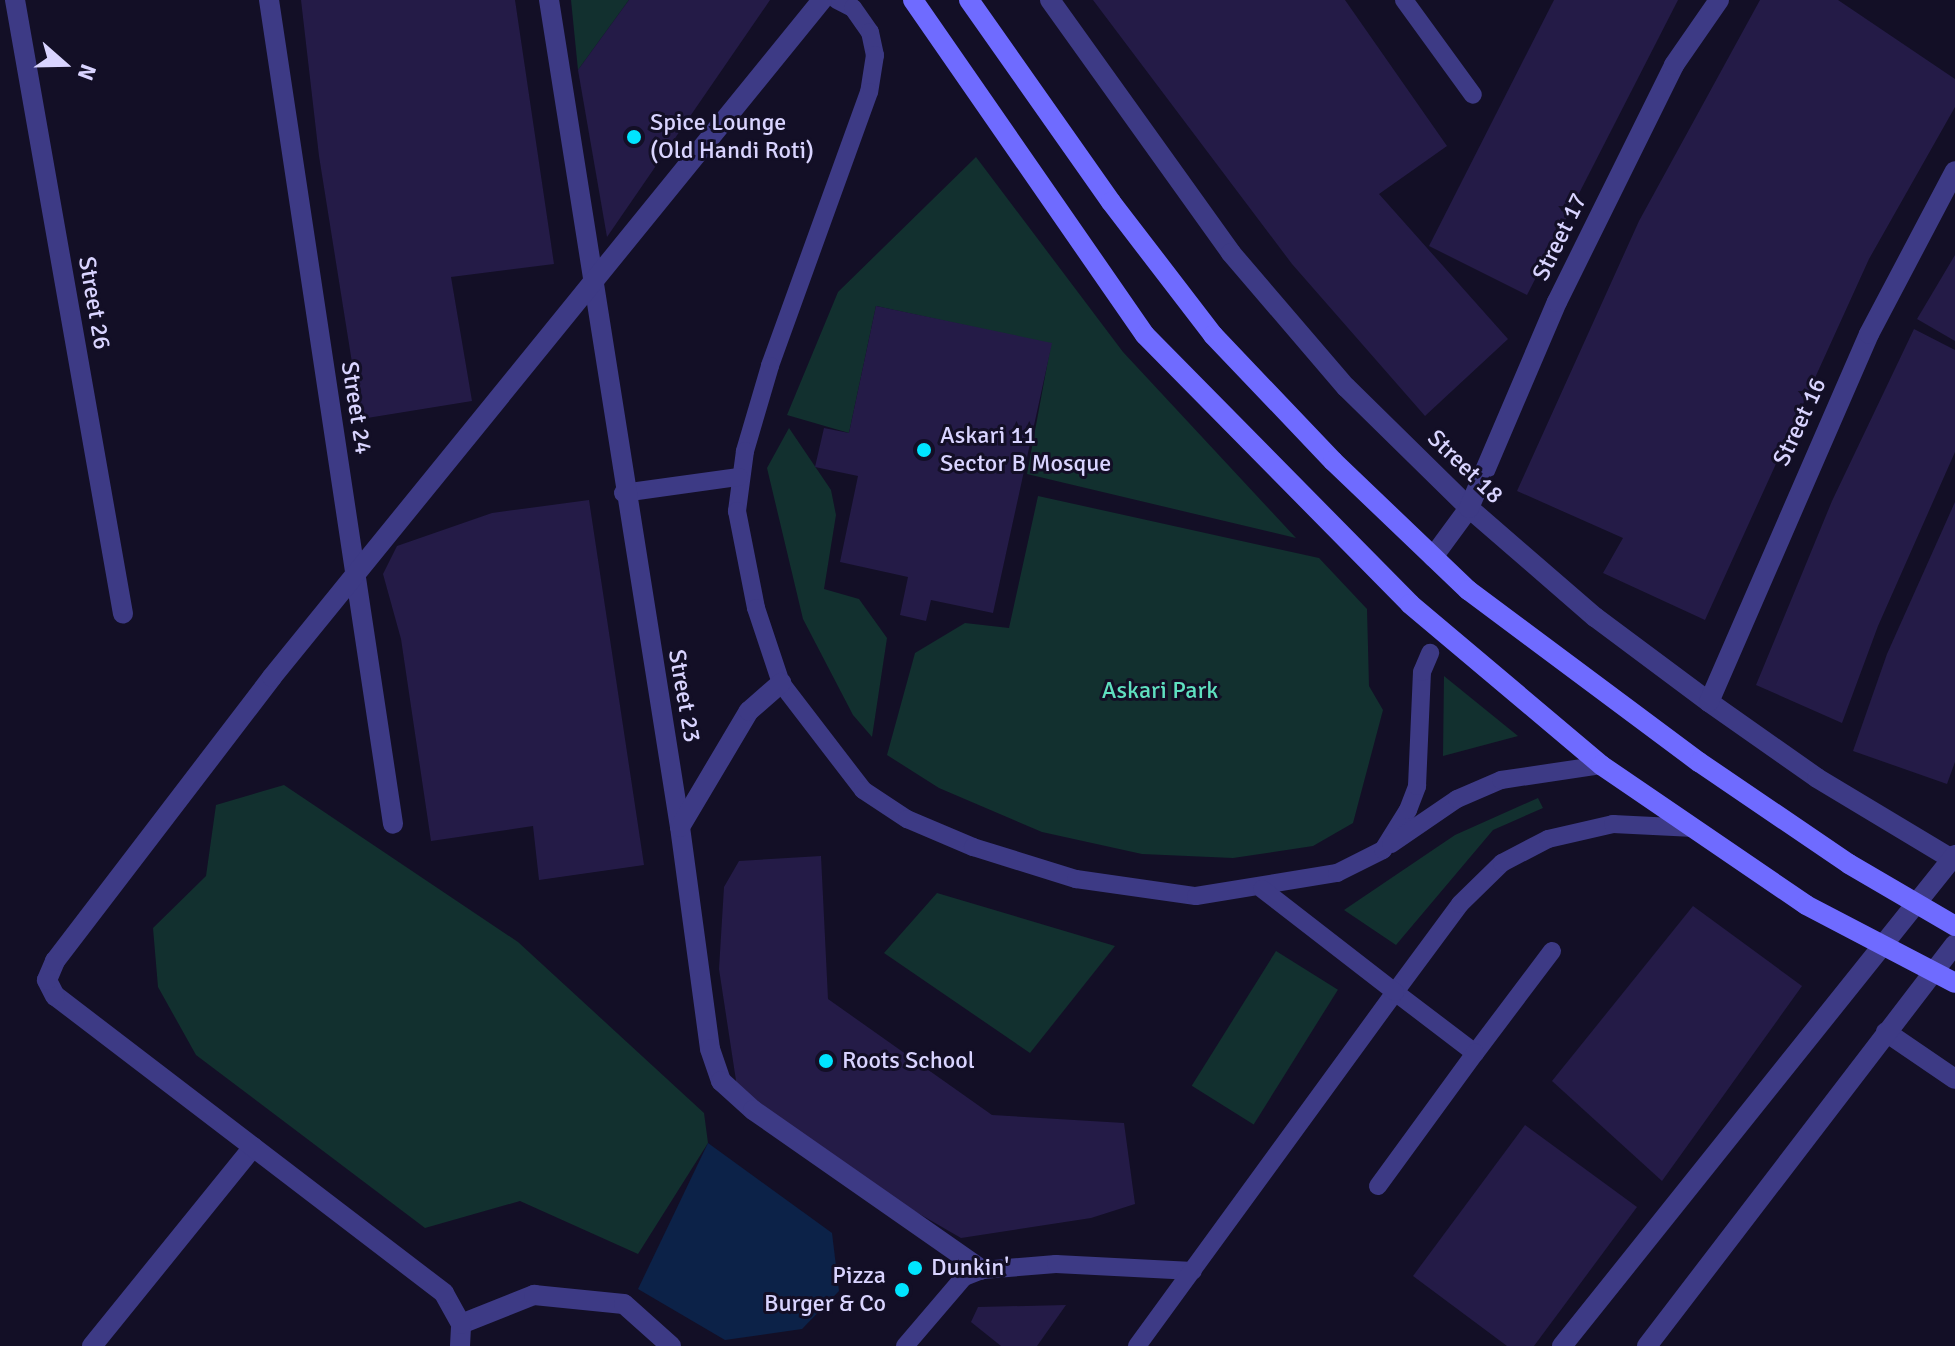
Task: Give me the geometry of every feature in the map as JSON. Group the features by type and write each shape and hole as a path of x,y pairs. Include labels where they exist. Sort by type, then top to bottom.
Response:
{"street":[{"name":"Street 26","path":"15,0 123,614"},
{"name":"Street 24","path":"269,0 393,824"},
{"name":"Street 23","path":"549,0 623,493 680,827 710,1049 721,1081 850,1181 982,1270"},
{"path":"460,1346 461,1324 444,1293 55,996 47,980 55,961 263,689 593,278 822,0"},
{"path":"913,0 1145,335 1410,604 1601,765 1806,905 1955,983"},
{"path":"969,0 1111,202 1213,335 1468,590 1699,762 1955,926"},
{"name":"Street 18","path":"1050,0 1231,253 1346,387 1469,508 1595,617 1709,702 1817,778 1954,858"},
{"name":"Street 17","path":"1433,557 1469,508 1564,288 1674,65 1719,0"},
{"name":"Street 16","path":"1709,702 1787,511 1869,334 1955,171"},
{"path":"680,827 749,711 781,683"},
{"path":"1562,1346 1878,945 1954,858"},
{"path":"1647,1346 1955,944"},
{"path":"1886,1032 1955,1079"},
{"path":"92,1346 253,1147"},
{"path":"461,1324 534,1295 624,1304 671,1346"}],"lane":[{"path":"837,0 853,8 870,32 875,55 869,92 795,291 739,477 741,550 781,683 863,790 920,825 1033,869 1076,879 1196,896 1262,889 1337,873 1383,850 1457,799 1501,780 1601,765"},
{"path":"1404,0 1473,95"},
{"path":"623,493 739,477"},
{"path":"1383,850 1417,786 1422,672 1430,653"},
{"path":"1137,1346 1460,904 1502,863 1548,839 1613,824 1694,828"},
{"path":"1262,889 1475,1053"},
{"path":"1378,1186 1552,951"},
{"path":"905,1346 964,1277 982,1270 1056,1264 1193,1271"}],"green space":[{"path":"571,0 629,0 578,70"},
{"path":"976,157 1123,352 1296,538 1027,474 1051,344 876,306 849,433 787,415 838,292"},
{"path":"789,428 831,490 836,515 824,589 859,599 887,638 872,737 853,715 803,619 767,468"},
{"name":"Askari Park","path":"1038,496 1319,558 1367,609 1369,686 1383,710 1353,823 1313,846 1233,858 1142,854 1042,832 939,788 887,755 915,653 965,623 1009,628"},
{"path":"1444,676 1518,736 1443,756"},
{"path":"284,785 518,942 704,1113 708,1143 638,1254 520,1201 425,1228 196,1055 158,987 153,928 206,876 216,805"},
{"path":"1538,798 1543,808 1493,830 1396,945 1344,910 1455,835"},
{"path":"937,893 1115,946 1030,1053 884,953"},
{"path":"1276,951 1338,990 1254,1125 1192,1086"}],"water":[{"path":"708,1143 832,1233 839,1291 802,1329 725,1340 638,1289"}],"building":[{"path":"301,0 515,0 554,264 451,277 472,401 361,419 319,156"},
{"name":"Spice Lounge (Old Handi Roti)","path":"629,0 770,0 607,237 578,70"},
{"path":"1093,0 1345,0 1447,146 1379,194 1508,339 1425,416 1292,264"},
{"path":"1554,0 1678,0 1527,295 1429,246"},
{"path":"1760,0 1838,0 1955,79 1955,107 1869,259 1705,620 1603,573 1623,538 1517,491 1639,221"},
{"path":"1955,255 1955,341 1917,319"},
{"name":"Askari 11 Sector B Mosque","path":"876,306 1052,343 993,613 931,600 926,621 900,615 908,577 840,562 858,476 815,467 824,428 849,433"},
{"path":"1914,329 1955,350 1955,452 1878,626 1842,723 1756,685 1832,501"},
{"path":"589,500 644,865 539,880 533,826 431,841 401,639 383,574 397,546 492,513"},
{"path":"1955,502 1955,762 1947,784 1853,751 1887,654"},
{"name":"Roots School","path":"821,856 828,999 992,1115 1124,1123 1135,1204 1091,1218 961,1238 878,1190 737,1087 719,969 724,887 739,861"},
{"path":"1693,906 1802,986 1662,1181 1552,1081"},
{"path":"1525,1125 1637,1207 1534,1346 1507,1346 1413,1276"},
{"path":"1066,1305 1037,1346 1001,1346 971,1322 978,1307"}],"place":[{"name":"Spice Lounge (Old Handi Roti)","path":"634,137"},
{"name":"Askari 11 Sector B Mosque","path":"924,450"},
{"name":"Roots School","path":"826,1061"},
{"name":"Dunkin'","path":"915,1268"},
{"name":"Pizza Burger & Co","path":"902,1290"}]}
